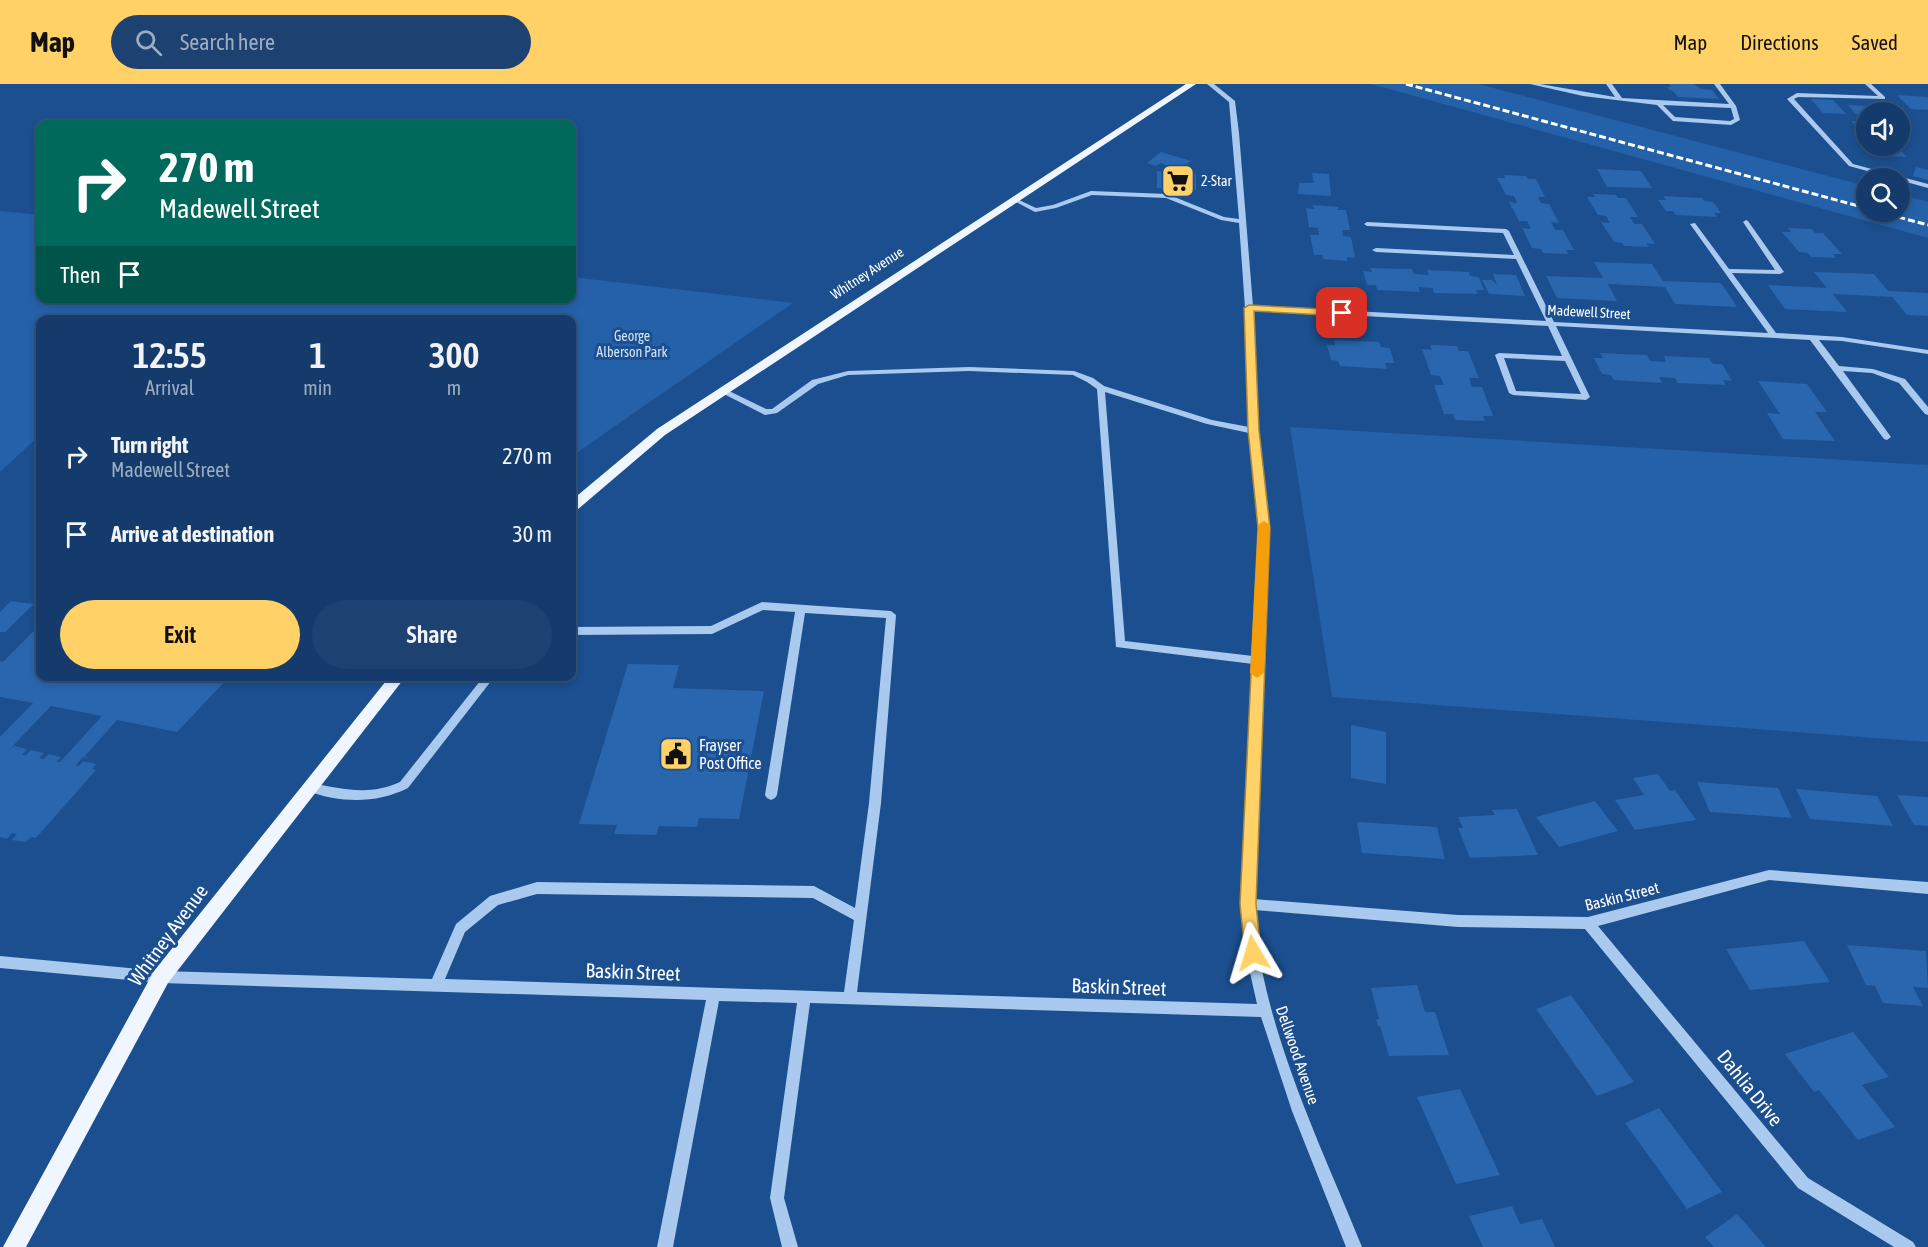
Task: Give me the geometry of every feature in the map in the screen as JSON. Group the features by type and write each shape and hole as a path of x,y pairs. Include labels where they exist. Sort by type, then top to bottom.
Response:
{"main road":[{"name":"Whitney Avenue","path":"576,504 661,432 1192,84"},
{"name":"Whitney Avenue","path":"14,1247 161,977 395,681"}],"street":[{"name":"Dellwood Avenue","path":"1210,84 1232,102 1249,308 1253,430 1264,528 1248,904 1255,971 1279,1054 1354,1247"},
{"path":"1533,84 1571,94 1660,105 1732,106"},
{"path":"1609,84 1620,100"},
{"path":"1660,105 1673,120 1731,123 1737,120 1732,106 1717,84"},
{"path":"1868,84 1883,98 1797,95 1790,99 1851,165 1928,186"},
{"path":"1015,200 1035,210 1054,207 1090,193 1167,196 1223,219 1243,222"},
{"path":"1727,271 1780,272 1746,222"},
{"path":"1367,224 1506,231 1552,324 1586,397 1514,393 1499,355 1568,359"},
{"path":"1694,224 1774,336"},
{"path":"1376,250 1519,257"},
{"name":"Madewell Street","path":"1249,308 1813,338 1928,352"},
{"path":"1813,338 1887,437"},
{"path":"1837,368 1873,371 1902,381 1928,412"},
{"path":"722,391 765,412 774,411 815,382 848,373 969,369 1074,373 1101,388 1210,422 1253,430"},
{"path":"1101,388 1120,644 1258,661"},
{"path":"576,631 712,630 762,606 891,615 875,803 850,998"},
{"path":"771,795 801,609"},
{"path":"310,788 372,798 390,794 404,785 486,681"},
{"name":"Baskin Street","path":"1248,904 1458,921 1588,923 1769,875 1928,888"},
{"path":"436,986 459,928 494,900 537,888 814,892 860,917"},
{"name":"Dahlia Drive","path":"1588,923 1803,1183 1908,1247"},
{"name":"Baskin Street","path":"0,962 161,977 1266,1011"},
{"path":"665,1247 714,994"},
{"path":"790,1247 777,1198 804,997"}],"green space":[{"path":"1371,84 1478,84 1856,183 1856,218"},
{"path":"1910,197 1928,202 1928,238 1870,222 1910,222"},
{"name":"George Alberson Park","path":"0,211 36,215 36,303 576,303 576,277 793,303 576,453 576,315 36,315 36,439 0,472"},
{"path":"1290,427 1928,465 1928,742 1332,697"}],"building":[{"path":"1669,84 1694,84 1701,89 1712,90 1719,99 1678,97 1669,90 1667,87 1671,87"},
{"path":"1897,95 1928,97 1928,110 1911,109 1910,102 1904,102"},
{"path":"1811,99 1833,100 1846,114 1823,113"},
{"path":"1848,105 1856,105 1856,114"},
{"path":"1161,152 1191,161 1177,171 1161,163 1156,166 1147,163"},
{"path":"1916,167 1928,170 1928,180 1913,176"},
{"path":"1597,169 1641,171 1652,188 1607,187"},
{"path":"1157,171 1196,174 1196,190 1157,188"},
{"path":"1312,173 1329,174 1331,196 1298,194 1299,183 1314,183"},
{"path":"1504,175 1536,179 1545,197 1538,197 1541,203 1549,204 1559,223 1551,222 1555,230 1563,230 1574,250 1566,250 1568,254 1543,253 1541,249 1532,248 1522,228 1531,229 1527,221 1519,221 1509,202 1517,203 1514,196 1506,195 1497,178 1505,178"},
{"path":"1593,194 1626,198 1638,217 1630,217 1634,224 1642,224 1655,244 1646,243 1649,247 1624,246 1622,243 1614,242 1601,222 1610,223 1606,216 1598,215 1587,197 1595,197"},
{"path":"1663,196 1702,198 1713,202 1721,213 1714,213 1717,217 1676,215 1673,211 1666,211 1658,200 1666,200"},
{"path":"1313,205 1346,210 1350,230 1342,230 1343,236 1351,237 1355,258 1347,257 1347,261 1323,259 1322,255 1314,255 1310,235 1319,235 1318,228 1309,227 1306,208 1314,209"},
{"path":"1788,228 1812,229 1815,233 1823,233 1842,254 1833,254 1836,258 1811,257 1808,253 1799,252 1782,232 1791,232"},
{"path":"1594,262 1652,264 1663,281 1721,283 1737,307 1675,304 1665,287 1608,284 1617,301 1557,298 1546,276 1603,278"},
{"path":"1370,268 1412,269 1414,274 1429,275 1427,270 1469,272 1470,276 1479,277 1484,290 1476,290 1478,294 1434,293 1433,288 1418,287 1420,292 1377,290 1376,285 1367,285 1363,271 1372,272"},
{"path":"1814,272 1874,274 1888,291 1928,293 1928,316 1907,315 1892,297 1833,294 1847,312 1785,309 1768,285 1827,288"},
{"path":"1493,274 1516,275 1525,296 1489,294 1482,280 1492,280 1497,285"},
{"path":"1334,340 1379,342 1381,347 1390,348 1394,363 1385,363 1387,369 1340,366 1338,361 1331,360 1327,345 1335,345"},
{"path":"1430,345 1457,346 1459,351 1468,351 1479,378 1469,378 1472,387 1482,387 1493,416 1483,416 1485,421 1455,420 1453,414 1444,414 1434,385 1444,385 1440,376 1431,375 1422,349 1432,350"},
{"path":"1600,353 1647,355 1650,361 1666,362 1664,356 1709,358 1713,364 1722,364 1732,381 1723,380 1726,385 1678,383 1675,378 1659,377 1662,383 1614,380 1611,375 1602,374 1594,358 1603,358"},
{"path":"1758,381 1807,384 1827,412 1815,412 1835,441 1783,439 1767,413 1780,414"},
{"path":"11,601 34,604 5,632 0,632 0,612"},
{"path":"36,629 36,681 225,681 177,732 117,720 85,756 89,759 83,757 76,765 79,766 83,761 96,764 92,769 96,770 36,838 31,837 26,842 12,840 17,834 12,833 7,839 0,837 0,737 33,703 0,697 0,661 3,662","holes":["51,706 102,716 60,762 56,762 61,757 48,754 44,759 39,758 44,753 31,750 26,755 22,755 27,749 14,746 8,751"]},
{"name":"Frayser Post Office","path":"628,664 679,665 673,688 764,691 739,819 699,818 697,827 659,826 656,835 614,834 617,825 579,824"},
{"path":"1351,725 1386,732 1386,784 1351,778"},
{"path":"1658,774 1670,791 1675,790 1696,820 1635,830 1615,800 1644,795 1633,778"},
{"path":"1697,782 1778,788 1792,818 1710,812"},
{"path":"1796,789 1877,796 1893,826 1810,819"},
{"path":"1897,795 1928,797 1928,826 1914,825"},
{"path":"1595,801 1618,831 1559,847 1536,817"},
{"path":"1517,809 1538,855 1470,858 1458,828 1463,828 1458,817 1495,815 1492,810"},
{"path":"1357,822 1437,827 1445,859 1362,853"},
{"path":"1804,941 1830,982 1750,990 1726,949"},
{"path":"1847,945 1926,951 1928,988 1913,987 1923,1006 1883,1003 1875,986 1866,985"},
{"path":"1417,985 1425,1012 1435,1012 1449,1055 1389,1056 1376,1019 1379,1019 1371,988"},
{"path":"1571,995 1634,1082 1597,1096 1536,1009"},
{"path":"1853,1032 1889,1077 1862,1085 1895,1127 1858,1140 1819,1090 1814,1092 1785,1054"},
{"path":"1460,1089 1500,1175 1456,1184 1417,1097"},
{"path":"1659,1108 1722,1192 1687,1209 1625,1123"},
{"path":"1512,1206 1520,1224 1542,1219 1555,1247 1483,1247 1469,1216"},
{"path":"1737,1214 1766,1247 1714,1247 1705,1237"}],"railway":[{"path":"1406,84 1856,205"},
{"path":"1910,220 1928,225"}],"slow traffic":[{"path":"1257,673 1264,525"}],"place":[{"name":"2-Star","path":"1178,181"},
{"name":"Frayser Post Office","path":"676,754"}],"route":[{"path":"1253,953 1248,904 1264,528 1253,430 1249,308 1342,313"}]}
